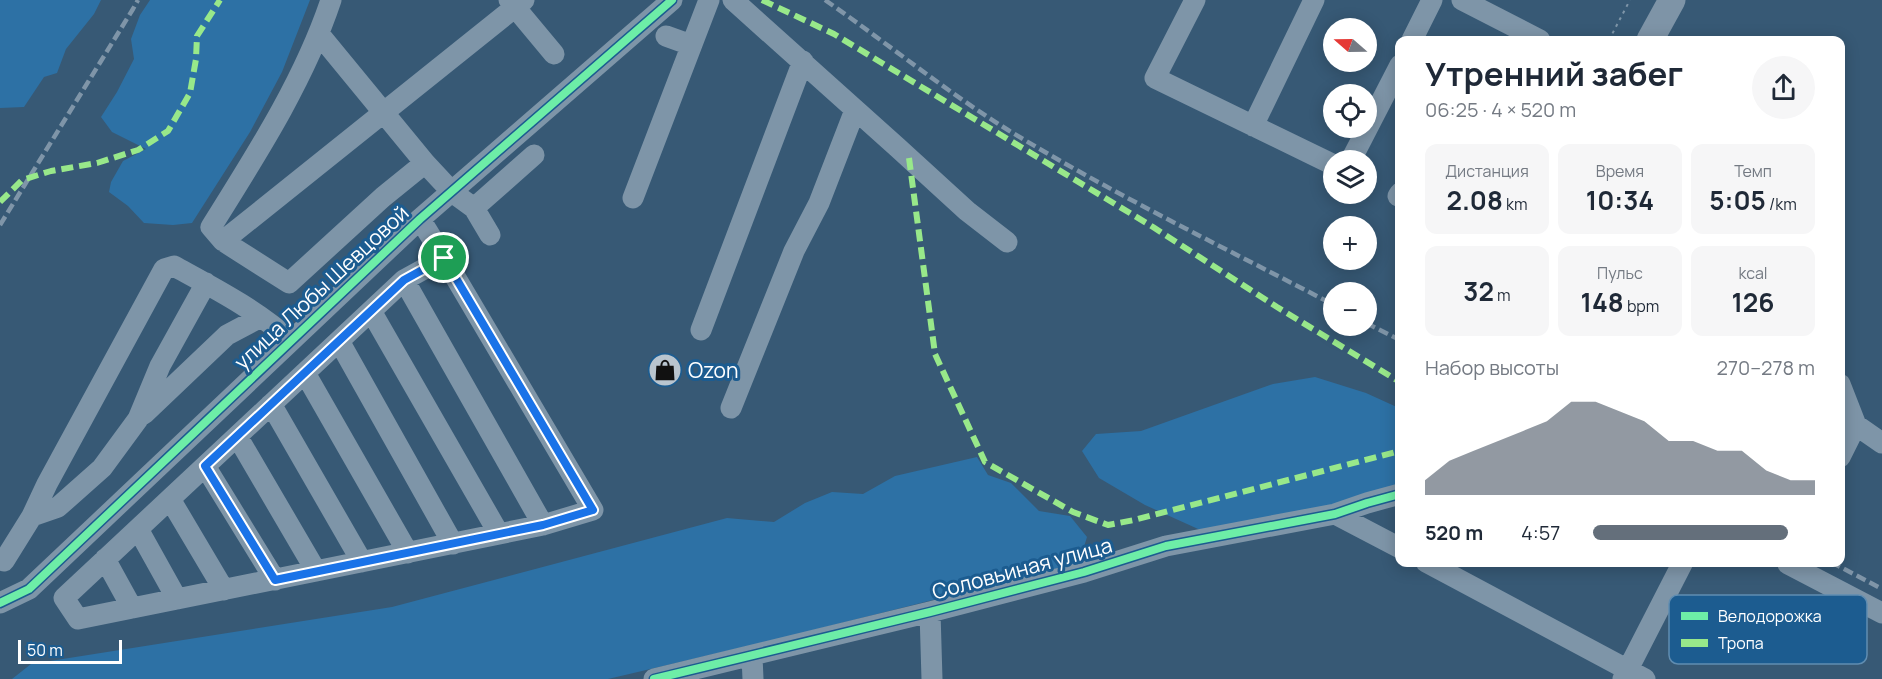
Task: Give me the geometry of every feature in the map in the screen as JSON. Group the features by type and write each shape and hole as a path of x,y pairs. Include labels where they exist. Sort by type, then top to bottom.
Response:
{"main road":[{"path":"1652,36 1672,0"}],"street":[{"path":"331,0 319,34 280,111 211,226 223,241 289,283 383,197 425,163"},
{"name":"улица Любы Шевцовой","path":"0,603 29,589 420,219 672,0"},
{"path":"633,198 709,0"},
{"path":"733,0 967,211 1007,242"},
{"path":"1195,0 1155,78 1323,160"},
{"path":"1253,126 1314,0"},
{"path":"1414,36 1432,0"},
{"path":"1462,0 1528,36"},
{"path":"223,241 384,112 516,2 554,54"},
{"path":"319,34 425,163 452,192 474,208 490,235"},
{"path":"666,36 691,45"},
{"path":"701,330 803,61"},
{"path":"1356,150 1395,75"},
{"path":"731,408 794,251 819,203 855,110"},
{"path":"474,208 534,155"},
{"path":"420,219 444,258 593,510 543,525 78,619 64,598 404,280 444,258"},
{"path":"4,561 32,516 52,474 164,269 174,266 206,283 261,317 291,341"},
{"path":"404,280 543,525"},
{"path":"138,419 160,366 206,283"},
{"path":"371,311 499,534"},
{"path":"32,516 58,507 102,468 138,419 227,335 261,317"},
{"path":"339,341 453,544"},
{"path":"305,373 408,553"},
{"path":"1845,397 1856,425 1882,443"},
{"path":"271,404 362,562"},
{"path":"1845,447 1856,425"},
{"path":"237,436 316,571"},
{"path":"205,466 275,580"},
{"name":"Соловьиная улица","path":"654,679 1084,572 1166,546 1335,514 1395,495"},
{"path":"170,499 224,590"},
{"path":"1335,514 1395,545"},
{"path":"138,529 177,599"},
{"path":"105,560 132,608"},
{"path":"1435,567 1632,676 1681,567"},
{"path":"1794,567 1847,595"},
{"path":"1867,606 1882,614"},
{"path":"930,612 932,679"},
{"path":"752,656 753,679"}],"path":[{"path":"1611,36 1630,0"}],"shaded area":[{"path":"0,0 101,0 94,14 66,49 57,73 44,77 24,107 0,108"},
{"path":"150,0 310,0 282,72 250,132 192,223 173,225 144,223 128,206 109,192 111,182 123,161 146,149 112,132 101,117 134,59 131,39 140,15"},
{"path":"1315,377 1366,393 1395,406 1395,492 1207,533 1145,505 1099,478 1082,451 1096,434 1141,431 1273,384"},
{"path":"977,457 988,475 1011,483 1039,511 1070,516 1087,537 1079,563 608,679 12,679 31,664 392,607 727,518 774,522 805,503 832,492 863,494 895,476"}],"railway":[{"path":"0,225 138,0"},
{"path":"825,0 961,99 1008,130 1129,198 1323,299"},
{"path":"1377,328 1395,338"},
{"path":"1840,567 1882,589"}],"marked path":[{"path":"0,202 22,180 51,171 97,163 138,150 168,131 190,93 196,59 197,36 220,0"},
{"path":"762,0 834,34 1153,227 1277,307 1395,379"},
{"path":"909,158 935,354 985,462 1073,512 1108,525 1395,452"}],"cycle path":[{"path":"0,603 29,589 420,219 672,0"},
{"path":"654,679 1084,572 1166,546 1335,514 1395,495"}],"place":[{"name":"Ozon","path":"665,370"}],"route":[{"path":"444,258 593,510 543,525 275,580 205,466 404,280 444,258"}]}
